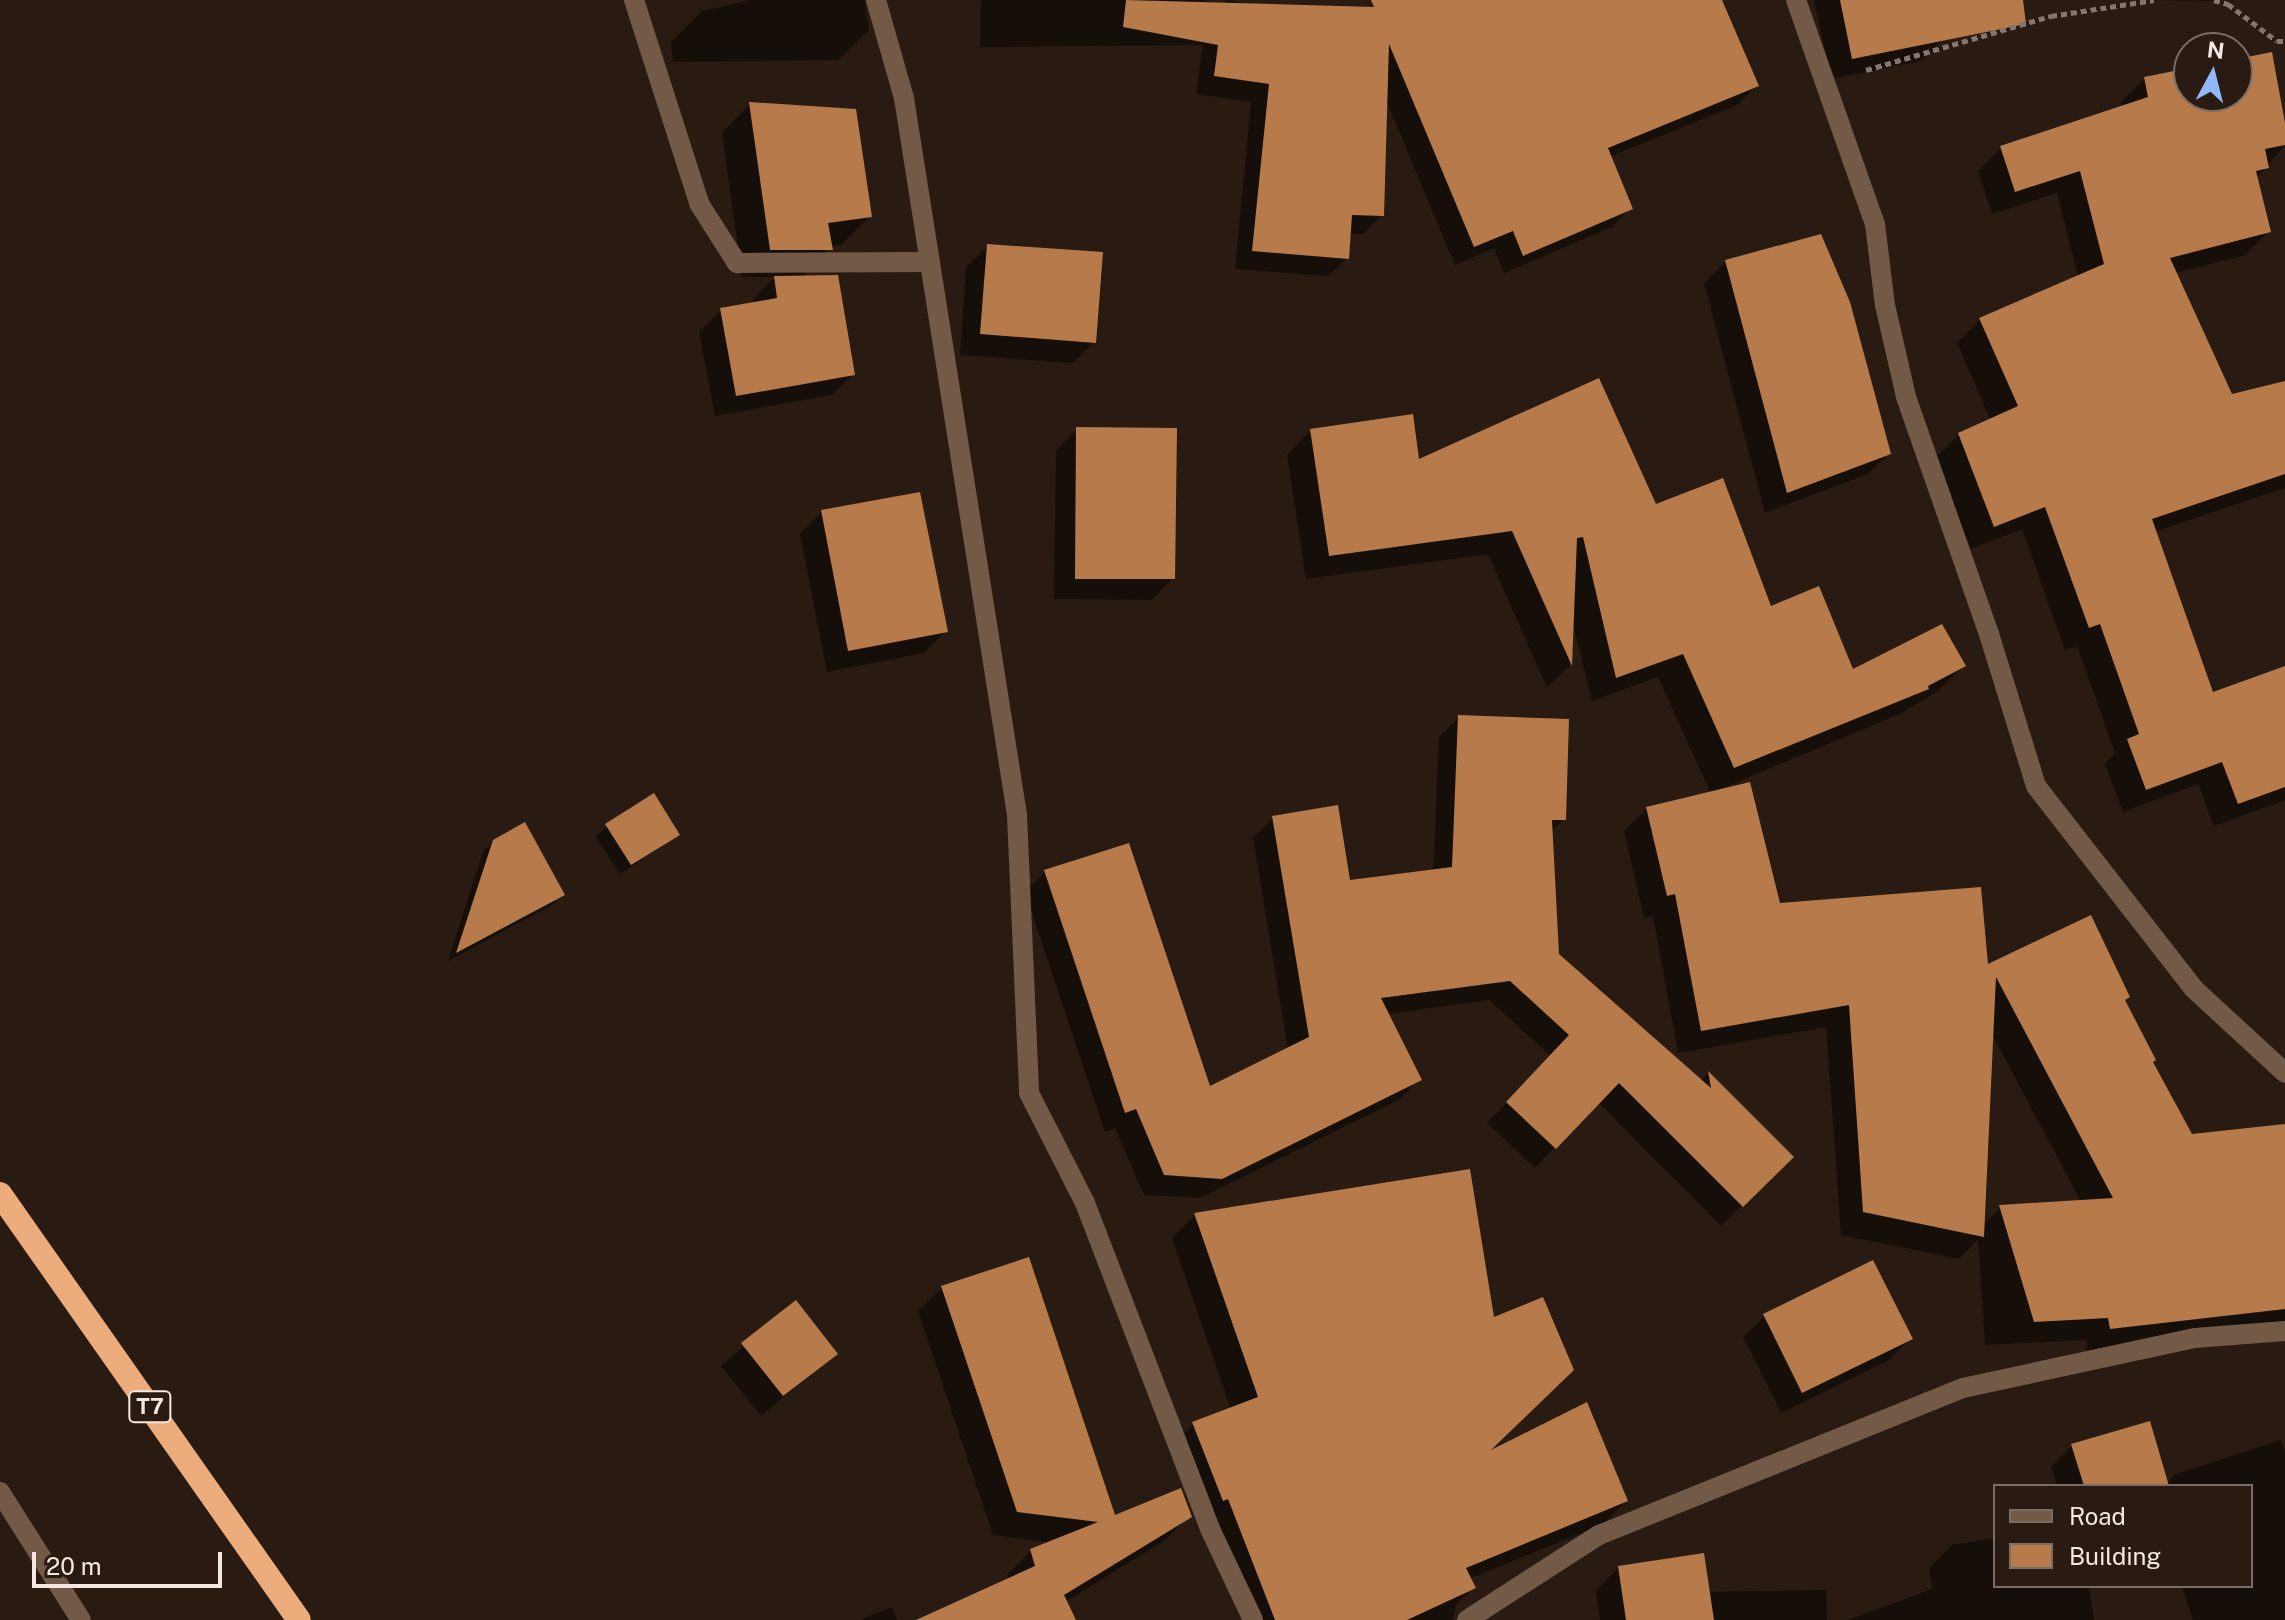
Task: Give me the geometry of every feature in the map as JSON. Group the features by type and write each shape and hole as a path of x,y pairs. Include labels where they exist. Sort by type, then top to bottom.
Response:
{"highway":[{"name":"T7","path":"0,1194 299,1620"}],"street":[{"path":"634,0 700,205 737,263 930,262"},
{"path":"876,0 904,98 1017,815 1029,1093 1085,1203 1211,1531 1253,1620"},
{"path":"1796,0 1875,224 1885,305 1906,397 1989,634 2036,786 2193,988 2285,1073"},
{"path":"1467,1620 1599,1535 1963,1388 2195,1338 2285,1331"},
{"path":"0,1492 81,1620"}],"path":[{"path":"1823,83 2051,16 2154,0"},
{"path":"2214,0 2228,4 2277,41 2285,41"}],"building":[{"path":"1126,0 1374,7 1371,0 1722,0 1759,86 1608,148 1633,209 1523,256 1513,231 1474,247 1389,44 1384,216 1352,215 1349,259 1252,251 1269,84 1214,76 1218,45 1123,27"},
{"path":"1840,0 2023,0 2026,24 1852,59"},
{"path":"2272,52 2285,123 2285,145 2265,149 2269,168 2256,171 2271,232 2170,258 2232,394 2285,381 2285,474 2152,519 2213,692 2285,666 2285,787 2238,804 2222,762 2146,790 2127,739 2139,734 2100,624 2089,628 2045,507 1994,527 1958,433 2018,406 1979,318 2104,264 2080,171 2015,192 2000,146 2148,97 2144,77 2173,71 2173,112 2253,112 2253,56"},
{"path":"749,102 856,109 872,217 828,223 833,250 770,250"},
{"path":"1821,234 1850,302 1891,454 1787,493 1725,260"},
{"path":"987,244 1103,252 1096,343 980,334"},
{"path":"838,275 855,375 736,396 720,308 777,298 774,276"},
{"path":"1599,378 1656,504 1723,478 1771,606 1819,586 1853,669 1942,624 1966,666 1928,686 1929,689 1734,768 1683,654 1616,678 1583,537 1577,538 1572,666 1512,531 1329,556 1310,429 1413,414 1419,459"},
{"path":"1076,427 1177,428 1175,579 1075,579"},
{"path":"920,492 948,632 848,651 821,510"},
{"path":"1458,715 1569,719 1566,820 1552,820 1559,954 1711,1088 1708,1071 1794,1157 1743,1207 1619,1083 1556,1149 1506,1102 1569,1035 1510,981 1381,998 1422,1080 1222,1179 1164,1175 1136,1109 1125,1113 1044,870 1129,843 1210,1086 1309,1037 1272,816 1338,805 1350,880 1452,867"},
{"path":"1750,782 1780,903 1981,887 1988,964 2091,915 2130,997 2125,1000 2156,1060 2153,1062 2192,1134 2285,1124 2285,1309 2110,1329 2108,1318 2034,1322 1999,1205 2113,1198 1996,977 1984,1237 1863,1212 1849,1005 1701,1031 1675,894 1667,896 1646,807"},
{"path":"654,793 680,835 631,865 605,824"},
{"path":"525,822 565,895 456,953 493,840"},
{"path":"1470,1169 1494,1317 1543,1297 1574,1370 1491,1450 1587,1402 1628,1501 1466,1568 1476,1588 1407,1620 1275,1620 1228,1499 1223,1501 1192,1422 1258,1397 1194,1213"},
{"path":"1029,1257 1115,1515 1181,1488 1192,1517 1064,1595 1076,1620 916,1620 1035,1566 1030,1549 1098,1522 1017,1512 941,1286"},
{"path":"1873,1260 1913,1339 1802,1393 1763,1314"},
{"path":"796,1300 838,1354 783,1396 741,1343"},
{"path":"2150,1421 2168,1484 2083,1484 2071,1444"},
{"path":"1704,1553 1714,1620 1626,1620 1618,1566"}]}
